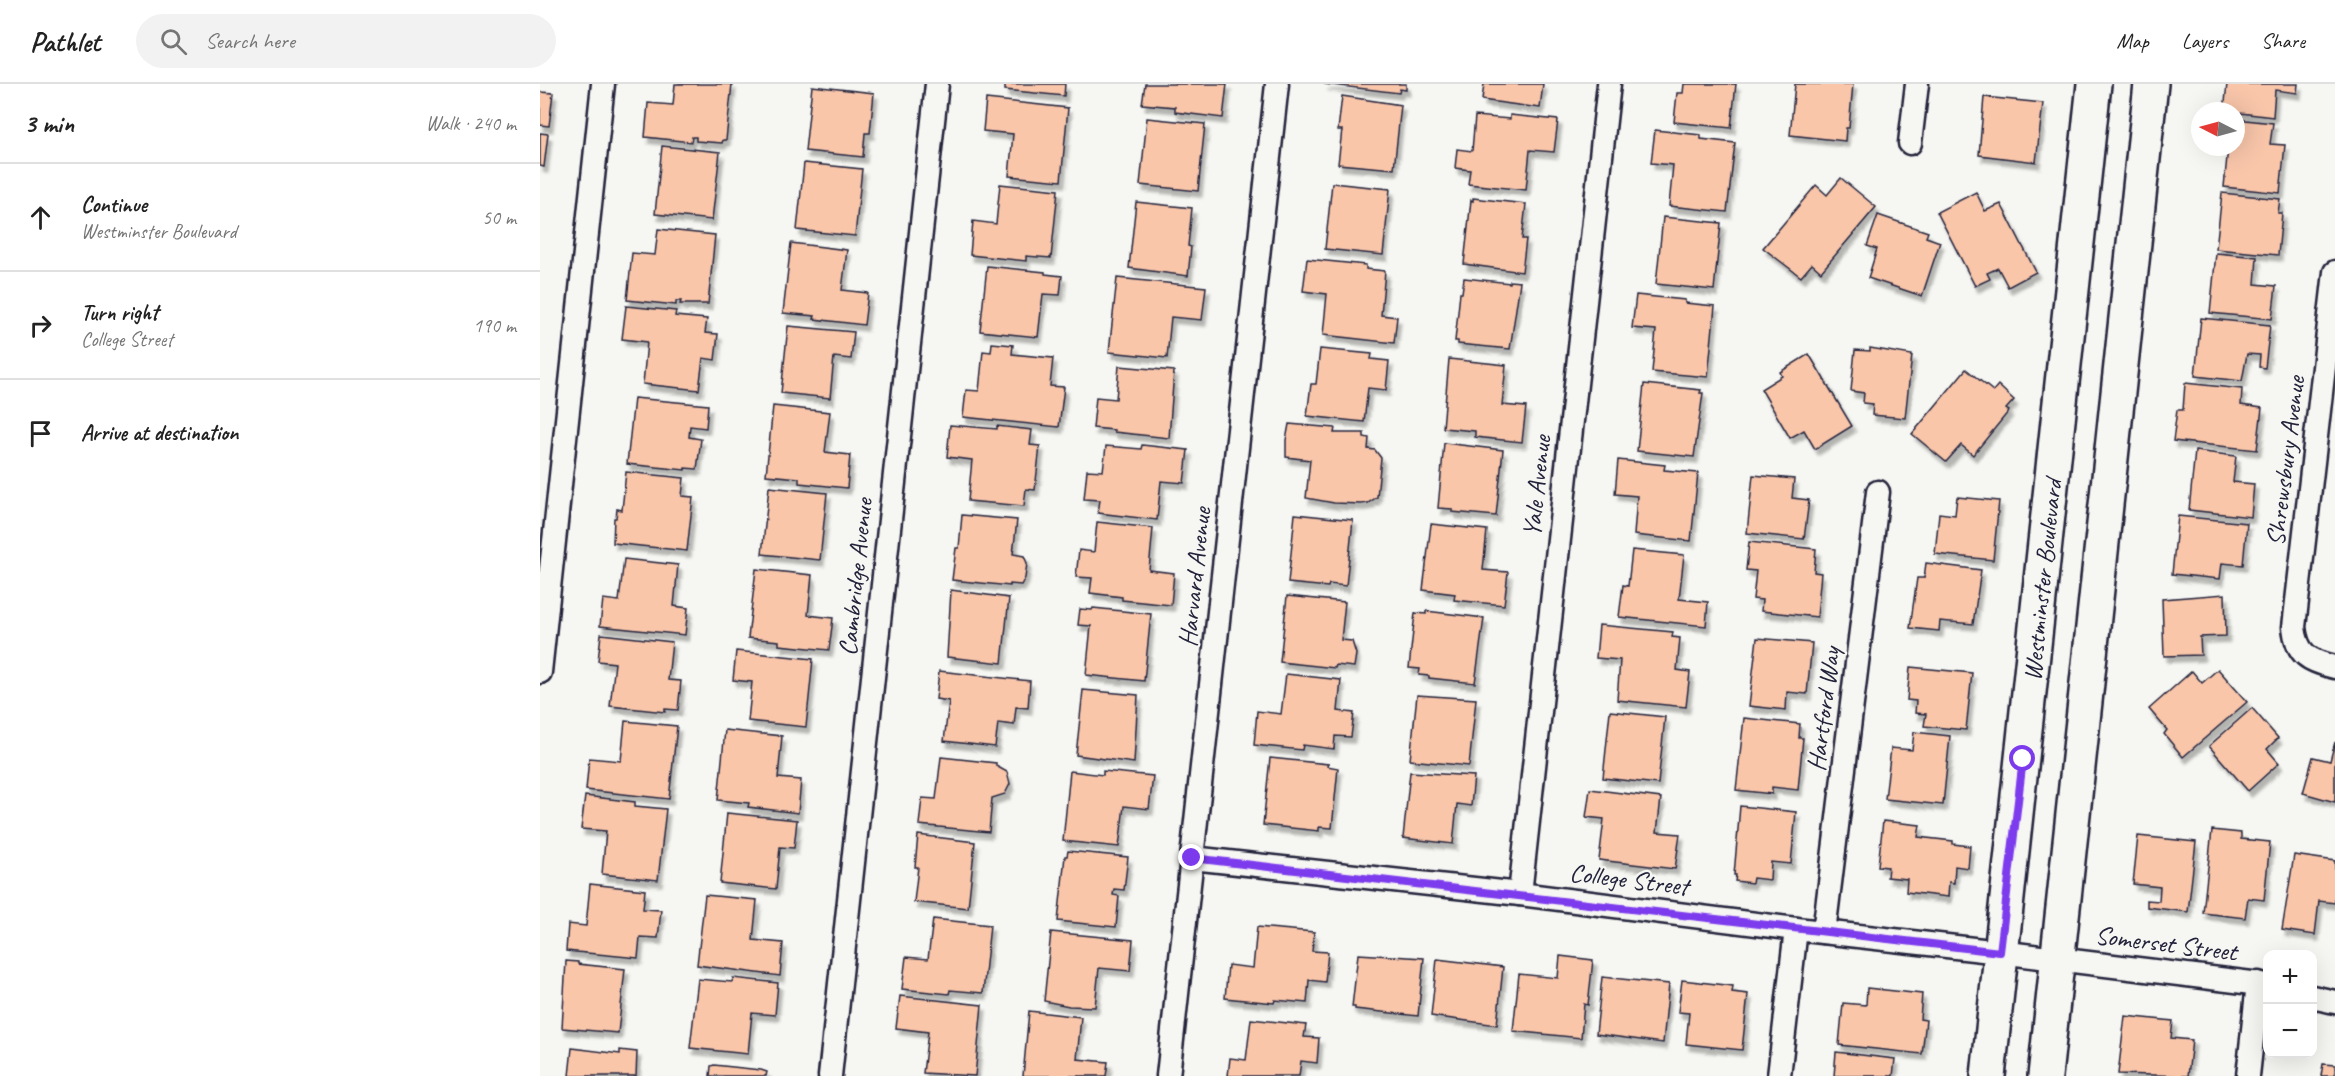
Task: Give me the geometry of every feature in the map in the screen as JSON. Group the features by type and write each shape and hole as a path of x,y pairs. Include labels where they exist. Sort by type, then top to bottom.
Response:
{"main road":[{"name":"Westminster Boulevard","path":"1988,1076 2094,84"},
{"path":"2045,1076 2151,84"}],"street":[{"path":"540,672 603,84"},
{"name":"Cambridge Avenue","path":"830,1076 936,84"},
{"name":"Harvard Avenue","path":"1168,1076 1277,84"},
{"name":"Yale Avenue","path":"1520,894 1609,84"},
{"path":"1910,143 1917,84"},
{"name":"Shrewsbury Avenue","path":"2335,272 2294,627 2296,640 2304,655 2319,663 2335,667"},
{"name":"Hartford Way","path":"1824,932 1878,492"},
{"name":"College Street","path":"1192,858 1520,894 1796,930 2058,959"},
{"path":"1779,1076 1796,930"},
{"name":"Somerset Street","path":"2058,959 2263,984"},
{"path":"2248,1076 2263,984"},
{"path":"2317,998 2335,1002"}],"building":[{"path":"675,84 732,84 726,140 722,143 696,141 696,137 692,137 691,142 645,137 648,103 673,105"},
{"path":"1005,84 1065,84 1064,96 1005,90"},
{"path":"1145,84 1227,84 1223,118 1175,112 1175,107 1142,104"},
{"path":"1324,84 1406,84 1406,90 1400,89 1399,93"},
{"path":"1484,84 1543,84 1540,108 1482,100"},
{"path":"1684,84 1736,84 1731,128 1674,122 1677,93 1683,93"},
{"path":"1795,84 1853,84 1849,128 1846,128 1845,141 1790,135"},
{"path":"2227,84 2298,84 2297,93 2275,90 2273,117 2245,114 2245,102 2225,102"},
{"path":"812,86 874,93 870,133 865,133 863,157 805,151"},
{"path":"540,92 553,93 549,126 540,125"},
{"path":"1342,96 1401,105 1394,169 1338,164 1342,130 1338,130"},
{"path":"1984,97 2043,103 2036,162 1979,155"},
{"path":"986,99 1068,108 1061,181 1009,176 1013,134 983,131"},
{"path":"1510,115 1558,120 1554,152 1530,150 1526,190 1468,184 1470,170 1455,168 1457,149 1472,151 1475,116 1510,119"},
{"path":"1147,118 1205,124 1198,191 1140,185"},
{"path":"2245,120 2273,123 2270,144 2285,145 2280,193 2224,187 2227,156 2245,156"},
{"path":"1655,130 1701,135 1701,139 1735,143 1727,212 1669,206 1673,165 1651,163"},
{"path":"540,133 548,134 544,167 540,166"},
{"path":"662,146 720,152 712,220 655,214"},
{"path":"804,163 862,169 855,236 797,230"},
{"path":"1841,178 1876,207 1821,272 1812,264 1801,277 1763,248 1816,185 1827,195"},
{"path":"1332,183 1390,189 1383,255 1325,249"},
{"path":"1000,184 1058,190 1051,258 1026,256 1026,261 970,255 973,221 996,224"},
{"path":"1976,192 1985,211 2001,204 2036,272 2008,287 1998,268 1987,273 1990,279 1975,286 1937,212"},
{"path":"2222,193 2280,199 2278,213 2282,213 2278,255 2216,249"},
{"path":"1473,198 1526,204 1522,239 1526,239 1522,272 1464,264"},
{"path":"1136,202 1192,208 1188,276 1129,268"},
{"path":"1878,215 1928,232 1926,237 1940,242 1922,296 1868,278 1877,249 1867,246"},
{"path":"1663,217 1721,223 1714,290 1656,284"},
{"path":"658,229 715,235 708,304 680,304 681,301 676,301 676,305 627,300 632,253 655,255"},
{"path":"791,243 847,250 842,290 868,293 864,325 783,313"},
{"path":"2216,253 2257,257 2255,284 2276,286 2272,319 2210,313"},
{"path":"1307,259 1366,265 1366,269 1385,271 1381,315 1397,317 1394,343 1323,335 1327,294 1303,291"},
{"path":"987,266 1062,276 1060,295 1043,294 1038,337 980,331"},
{"path":"1117,278 1206,287 1202,320 1171,317 1167,358 1109,352"},
{"path":"1464,278 1520,282 1510,349 1458,344 1458,341 1455,341 1460,293 1462,293"},
{"path":"1636,295 1685,300 1685,303 1715,306 1708,377 1652,372 1656,330 1632,328"},
{"path":"626,306 676,311 675,316 707,319 705,333 718,334 715,360 703,358 699,390 643,384 647,342 622,339"},
{"path":"2201,318 2270,325 2265,368 2259,367 2260,355 2247,354 2242,381 2195,376"},
{"path":"788,326 854,332 851,359 834,357 830,398 781,393"},
{"path":"992,343 1013,345 1012,354 1053,358 1050,386 1064,387 1059,427 963,417 966,390 979,391 983,351 991,352"},
{"path":"1870,348 1912,355 1905,418 1872,415 1873,404 1863,403 1864,393 1851,391 1855,350 1870,351"},
{"path":"1320,349 1372,354 1371,359 1389,361 1386,390 1368,388 1364,422 1307,416 1311,384 1316,384"},
{"path":"1809,354 1852,426 1815,449 1804,430 1790,438 1761,389 1782,376 1780,372"},
{"path":"1449,359 1506,365 1502,405 1526,407 1522,442 1475,437 1475,431 1443,428"},
{"path":"1119,366 1174,371 1169,438 1093,428 1096,397 1116,399"},
{"path":"1966,369 1993,391 1998,385 2014,400 2006,409 2009,411 1973,455 1961,445 1946,462 1912,434"},
{"path":"2185,383 2242,389 2241,405 2262,408 2257,450 2173,441 2177,410 2183,410"},
{"path":"1644,384 1701,390 1700,393 1703,393 1694,457 1637,451"},
{"path":"634,398 708,405 706,428 690,426 689,437 701,439 697,469 685,468 685,470 627,464"},
{"path":"773,406 830,412 825,452 850,455 847,488 799,483 799,478 766,475"},
{"path":"1289,424 1335,428 1334,433 1364,433 1364,437 1369,438 1368,449 1375,450 1381,458 1377,497 1368,503 1361,504 1334,503 1306,498 1310,460 1286,457"},
{"path":"950,425 997,429 997,426 1032,430 1030,445 1040,446 1035,490 1026,489 1024,506 968,501 972,460 947,457"},
{"path":"1444,443 1503,450 1496,516 1452,512 1452,509 1438,508"},
{"path":"1142,445 1188,450 1184,483 1161,481 1157,520 1098,513 1100,500 1084,499 1087,470 1103,471 1106,446 1141,449"},
{"path":"2195,451 2236,456 2233,482 2254,484 2251,517 2189,510"},
{"path":"1618,460 1665,465 1664,470 1698,473 1691,541 1634,535 1637,496 1615,494"},
{"path":"626,472 684,478 682,496 693,497 687,551 613,543 614,518 616,518 617,509 622,510"},
{"path":"1753,475 1794,479 1792,498 1809,500 1804,539 1747,533"},
{"path":"769,487 827,493 820,560 762,554"},
{"path":"1957,497 1999,501 1993,560 1935,554 1939,513 1955,515"},
{"path":"1295,514 1353,520 1346,586 1329,584 1328,587 1288,583"},
{"path":"962,515 1017,520 1013,554 1024,556 1027,563 1025,578 1021,585 952,580 956,548 959,548"},
{"path":"2178,516 2247,523 2243,565 2222,563 2220,579 2172,574"},
{"path":"1097,522 1153,528 1149,570 1174,573 1171,605 1122,600 1122,597 1090,593 1092,578 1076,577 1079,550 1094,552"},
{"path":"1431,524 1487,530 1483,570 1508,572 1504,605 1454,600 1455,594 1423,590"},
{"path":"1749,542 1816,549 1814,572 1821,573 1817,617 1761,611 1762,600 1753,599 1756,571 1746,570"},
{"path":"1632,550 1684,555 1679,599 1708,602 1706,626 1619,617 1623,585 1628,586"},
{"path":"624,559 678,565 674,606 688,608 685,635 600,626 603,599 619,601"},
{"path":"1926,563 1981,570 1973,624 1940,621 1939,631 1910,628 1917,578 1924,578"},
{"path":"756,569 812,575 808,615 833,618 829,650 779,645 779,641 748,638"},
{"path":"951,590 1009,598 1002,663 947,657"},
{"path":"2225,594 2226,636 2200,637 2201,655 2164,656 2162,599"},
{"path":"1287,596 1345,602 1341,640 1352,641 1356,654 1354,667 1336,665 1335,668 1280,662"},
{"path":"1093,608 1151,614 1144,681 1086,675 1091,626 1078,625 1080,609 1092,610"},
{"path":"1426,611 1484,618 1475,683 1429,678 1429,676 1419,675 1420,669 1409,668 1415,613 1426,614"},
{"path":"1599,625 1673,632 1672,637 1680,638 1677,670 1690,672 1686,707 1617,700 1620,660 1596,658"},
{"path":"601,634 672,642 668,680 681,681 678,710 665,709 665,712 610,706 615,663 598,661"},
{"path":"1757,638 1812,643 1807,694 1787,692 1786,710 1749,706"},
{"path":"736,651 813,659 806,727 748,721 752,682 733,680"},
{"path":"1910,667 1972,673 1966,730 1924,726 1926,714 1915,713 1916,701 1907,700"},
{"path":"2218,669 2247,702 2183,757 2164,734 2167,730 2149,709 2192,671 2202,683"},
{"path":"939,671 1030,681 1028,708 1016,707 1014,725 998,723 995,747 944,741 949,701 936,699"},
{"path":"1286,674 1341,680 1338,711 1354,713 1351,737 1335,736 1334,749 1303,745 1302,750 1254,745 1257,711 1281,714"},
{"path":"1083,690 1138,695 1134,763 1076,755"},
{"path":"1417,695 1476,699 1469,766 1410,760"},
{"path":"2252,708 2278,738 2267,749 2279,763 2248,791 2209,746"},
{"path":"1610,711 1665,717 1658,784 1603,778"},
{"path":"1744,718 1800,724 1799,738 1803,738 1798,790 1772,787 1772,794 1736,790"},
{"path":"625,721 677,726 669,799 586,790 589,758 621,761"},
{"path":"725,730 782,736 778,778 801,780 798,813 748,807 749,803 718,800"},
{"path":"1914,732 1950,736 1943,805 1885,799 1891,748 1912,750"},
{"path":"2335,742 2335,802 2303,793 2313,757 2330,761"},
{"path":"941,757 996,763 996,766 1007,772 1010,784 1005,794 992,798 989,832 919,825 922,798 936,799"},
{"path":"1270,758 1328,764 1327,766 1338,768 1332,828 1319,827 1319,831 1263,825"},
{"path":"1070,771 1103,775 1103,771 1153,776 1149,809 1124,806 1119,847 1063,841"},
{"path":"1410,772 1474,776 1471,806 1457,804 1453,844 1403,838"},
{"path":"1590,789 1661,798 1657,832 1680,834 1675,869 1599,860 1604,819 1586,817"},
{"path":"585,796 635,802 635,806 666,809 658,880 602,874 606,831 581,829"},
{"path":"1740,806 1796,812 1791,864 1771,862 1770,880 1753,878 1752,883 1735,881"},
{"path":"727,813 797,820 794,848 780,847 776,889 720,883"},
{"path":"1883,821 1920,825 1918,837 1953,841 1953,844 1970,846 1968,868 1955,866 1954,883 1949,882 1948,897 1906,892 1907,879 1887,877 1888,867 1878,866"},
{"path":"2212,830 2241,833 2241,839 2270,842 2264,900 2248,898 2245,918 2203,913"},
{"path":"918,835 975,842 968,908 914,902 918,867 915,867"},
{"path":"2138,836 2196,842 2188,912 2147,907 2147,900 2159,901 2160,887 2133,884"},
{"path":"1068,851 1128,857 1124,890 1114,889 1113,895 1119,896 1116,927 1058,921 1065,856"},
{"path":"2294,855 2335,861 2335,903 2319,901 2315,935 2282,930"},
{"path":"590,884 645,890 643,909 661,910 658,938 640,937 638,958 566,951 568,924 586,926"},
{"path":"705,895 757,900 753,940 783,943 780,976 697,965"},
{"path":"933,919 990,925 983,993 950,990 949,994 902,989 906,957 928,959"},
{"path":"1257,927 1314,932 1312,951 1328,952 1325,982 1309,980 1307,1003 1275,1000 1274,1003 1225,998 1228,965 1253,968"},
{"path":"1051,932 1133,940 1130,971 1099,968 1095,1007 1069,1006 1044,1001"},
{"path":"1358,954 1424,958 1418,1016 1352,1007"},
{"path":"1560,956 1593,960 1588,1005 1584,1004 1581,1038 1513,1031 1519,974 1558,978"},
{"path":"1437,959 1503,967 1497,1025 1431,1016"},
{"path":"566,961 625,969 618,1033 562,1028"},
{"path":"1602,977 1669,984 1663,1043 1596,1034"},
{"path":"733,978 778,983 775,1015 752,1013 748,1054 690,1048 698,979 732,982"},
{"path":"1682,980 1733,986 1732,992 1748,994 1742,1050 1686,1044 1689,1013 1678,1012"},
{"path":"1867,988 1922,994 1920,1019 1926,1020 1922,1054 1839,1045 1843,1003 1866,1005"},
{"path":"900,996 982,1005 975,1076 923,1073 928,1032 896,1028"},
{"path":"1029,1011 1081,1017 1077,1059 1108,1062 1106,1076 1023,1076"},
{"path":"2125,1016 2173,1021 2171,1038 2192,1040 2188,1076 2118,1074"},
{"path":"1251,1019 1306,1025 1304,1037 1319,1038 1317,1063 1301,1061 1299,1076 1228,1076 1230,1058 1246,1060"},
{"path":"572,1048 620,1054 620,1050 637,1052 636,1076 569,1076"},
{"path":"1836,1052 1895,1059 1893,1076 1834,1076"},
{"path":"2323,1064 2335,1065 2335,1076 2321,1076"},
{"path":"711,1066 767,1072 766,1076 710,1076"}],"route":[{"path":"1192,858 1520,894 1796,930 2000,952 2023,759"}]}
